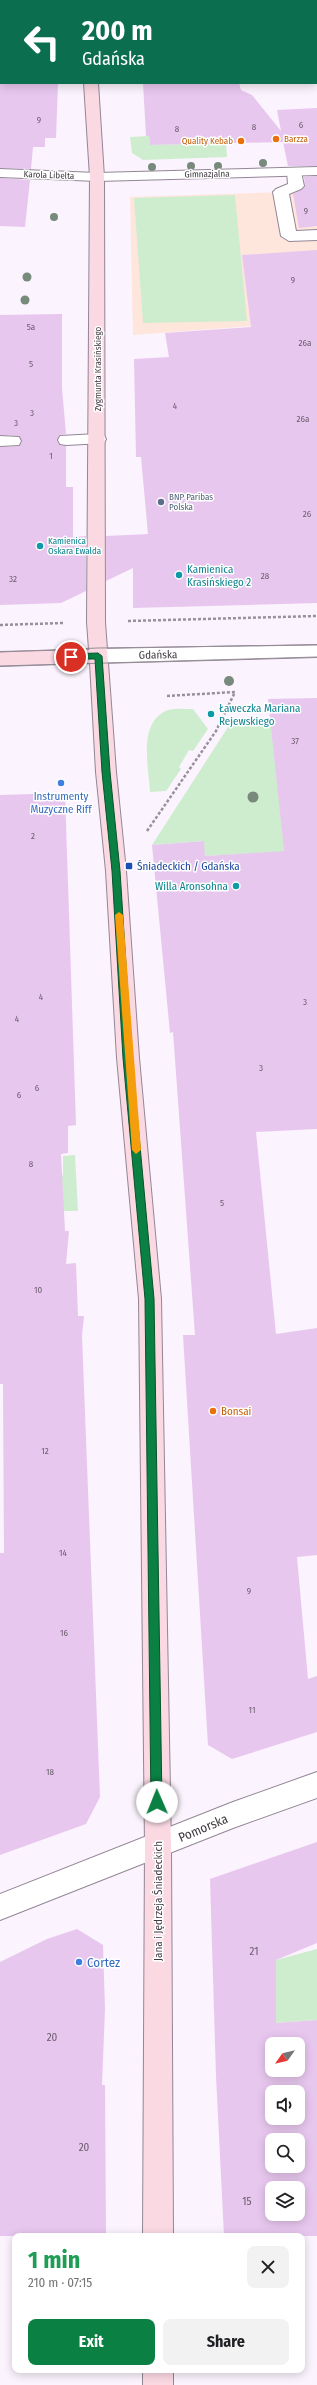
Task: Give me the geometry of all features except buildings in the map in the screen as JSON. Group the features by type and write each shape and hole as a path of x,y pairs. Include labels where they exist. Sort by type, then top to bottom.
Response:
{"street":[{"name":"Zygmunta Krasińskiego","path":"91,84 97,177 98,439 96,622 98,656"},
{"name":"Gimnazjalna","path":"97,177 317,171"},
{"path":"294,172 296,186 282,192 289,236 317,235"},
{"name":"Karola Libelta","path":"0,173 97,177"},
{"path":"66,440 98,439"},
{"name":"Gdańska","path":"0,658 317,651"},
{"name":"Jana i Jędrzeja Śniadeckich","path":"98,656 106,772 116,871 128,1058 150,1299 158,1847 158,2233"},
{"name":"Pomorska","path":"0,1907 158,1847 233,1815 317,1785"},
{"path":"158,2373 158,2385"}],"path":[{"path":"0,625 317,616"},
{"path":"116,871 171,798 216,731 235,692 166,696"}],"shaded area":[{"path":"317,191 317,321 133,335 130,197"}],"green space":[{"path":"149,136 150,145 226,143 227,157 143,160 132,153 130,137"},
{"path":"235,195 247,321 143,323 134,198"},
{"path":"193,709 208,729 193,751 189,750 179,767 181,769 166,791 150,792 147,746 148,735 152,724 158,716 168,710"},
{"path":"271,723 285,855 261,853 205,856 203,841 152,845 230,724"},
{"path":"75,1155 78,1211 55,1211 54,1177 63,1175 63,1156"},
{"path":"317,1949 317,2020 276,2023 276,1960"}],"tram line":[{"path":"0,652 98,648 317,645"},
{"path":"0,666 317,657"}],"slow traffic":[{"path":"119,915 128,1058 136,1150"}],"place":[{"name":"Barzza","path":"276,139"},
{"name":"Quality Kebab","path":"241,141"},
{"name":"BNP Paribas Polska","path":"161,502"},
{"name":"Kamienica Oskara Ewalda","path":"40,546"},
{"name":"Kamienica Krasińskiego 2","path":"179,575"},
{"name":"Ławeczka Mariana Rejewskiego","path":"211,714"},
{"name":"Instrumenty Muzyczne Riff","path":"61,783"},
{"name":"Śniadeckich / Gdańska","path":"129,866"},
{"name":"Willa Aronsohna","path":"236,886"},
{"name":"Bonsai","path":"213,1411"},
{"name":"Cortez","path":"79,1962"}],"route":[{"path":"71,657 98,656 106,772 116,871 128,1058 150,1299 157,1802"}]}
